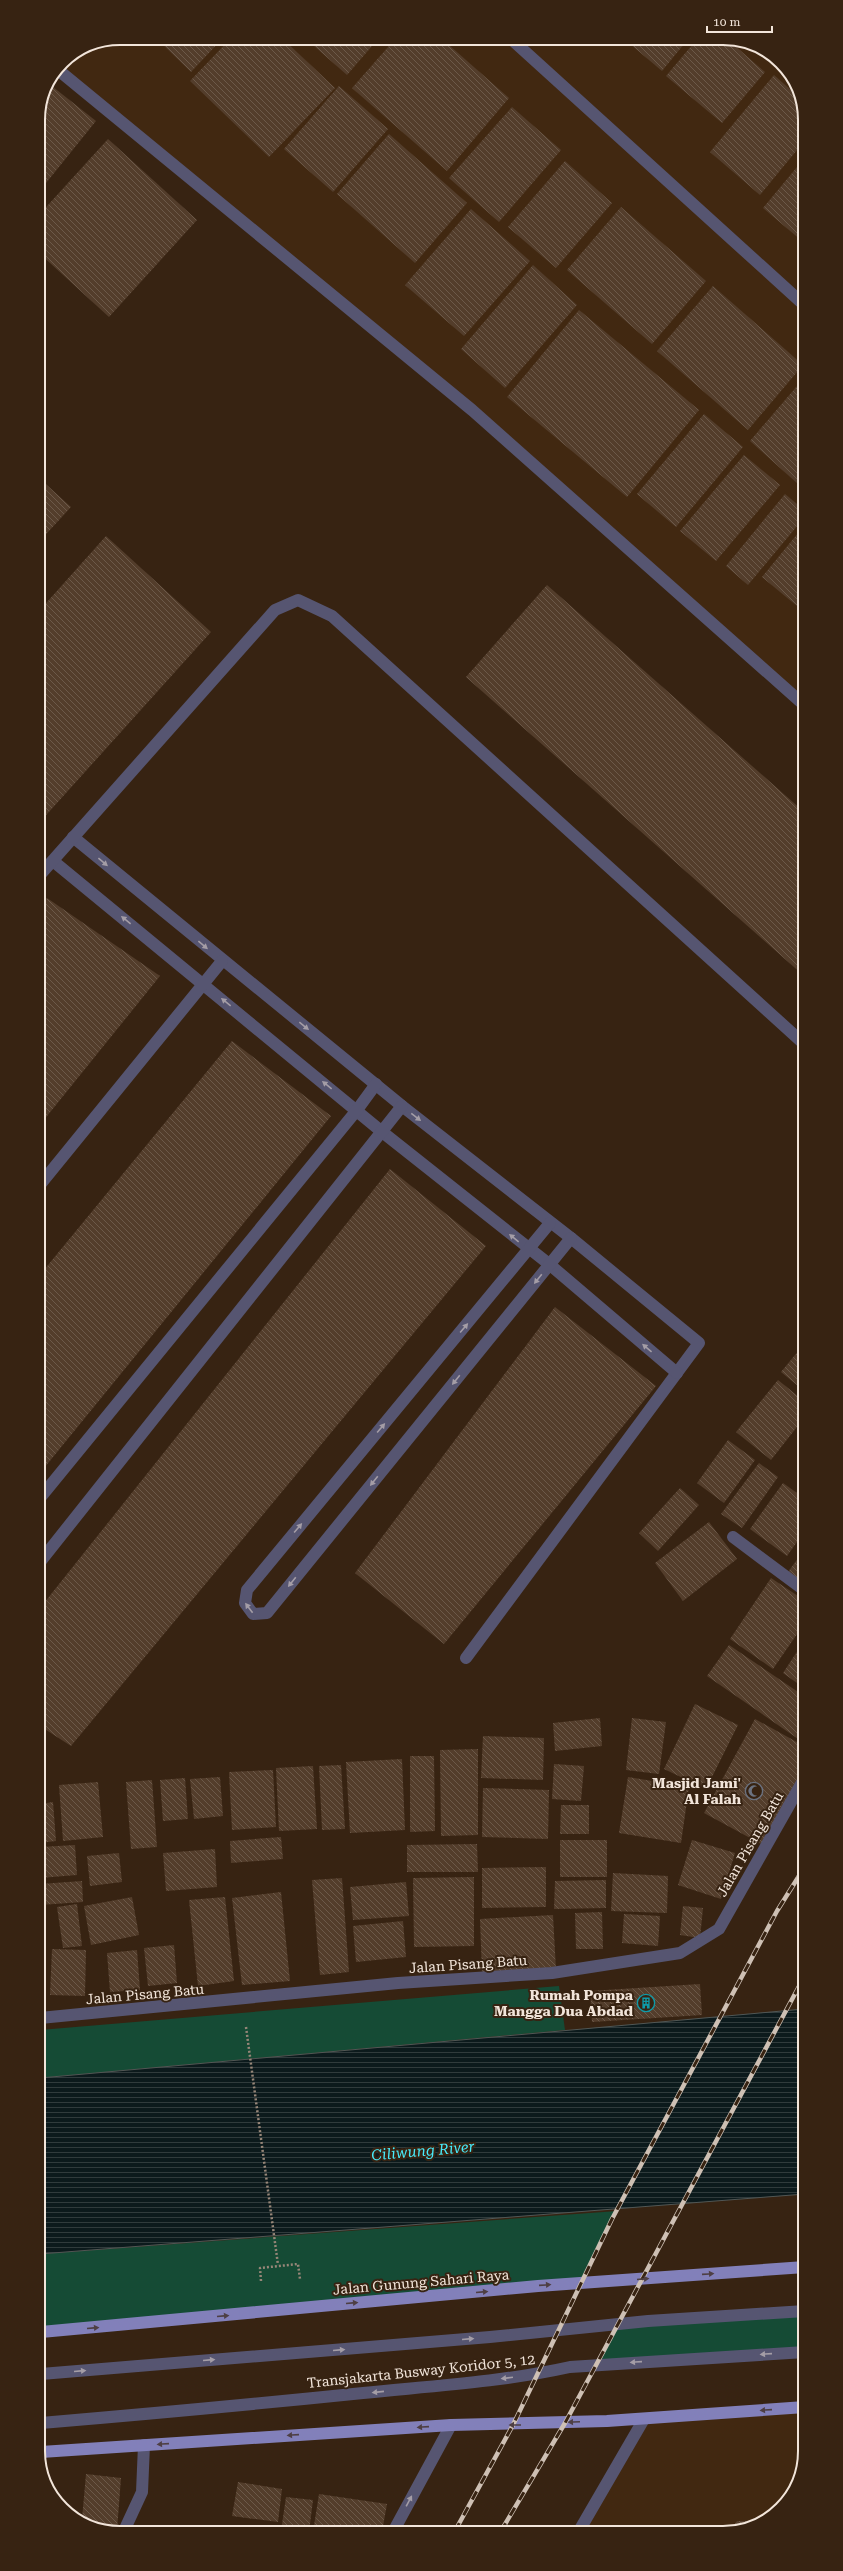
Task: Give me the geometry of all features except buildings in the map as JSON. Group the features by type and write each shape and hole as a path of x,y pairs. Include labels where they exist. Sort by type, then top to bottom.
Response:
{"main road":[{"name":"Jalan Gunung Sahari Raya","path":"45,2332 538,2286 798,2267"},
{"path":"45,2452 451,2425 540,2424 644,2419 798,2408"}],"street":[{"path":"518,45 798,299"},
{"path":"62,73 472,410 798,700"},
{"path":"45,870 275,610 298,600 332,616 798,1038"},
{"path":"73,837 222,961 402,1106 571,1238 699,1343 466,1658"},
{"path":"53,861 381,1131 529,1250 549,1264 677,1373"},
{"path":"45,1179 222,961"},
{"path":"45,1492 357,1110 376,1084"},
{"path":"45,1556 402,1106"},
{"path":"550,1223 247,1590 245,1603 253,1614 266,1613 571,1238"},
{"path":"733,1537 798,1586"},
{"name":"Jalan Pisang Batu","path":"45,2018 398,1983 552,1973 680,1953 719,1929 798,1790"},
{"name":"Transjakarta Busway Koridor 5, 12","path":"45,2374 490,2337 648,2321 798,2311"},
{"name":"Transjakarta Busway Koridor 5, 12","path":"45,2423 175,2412 469,2382 536,2374 570,2367 798,2352"},
{"path":"582,2526 644,2419"},
{"path":"396,2526 451,2425"},
{"path":"126,2526 142,2492 144,2445"}],"path":[{"path":"249,2047 278,2265"},
{"path":"260,2268 298,2264"}],"shaded area":[{"path":"120,45 728,45 752,51 776,67 785,78 792,91 798,120 798,705 472,410 60,75 67,67 78,58 91,51 106,46"},
{"path":"798,2408 798,2451 797,2465 794,2475 788,2488 776,2504 765,2513 747,2522 723,2526 582,2526 644,2419"}],"green space":[{"path":"559,1986 565,2030 45,2078 45,2030"},
{"path":"617,2211 581,2283 45,2332 45,2254"},
{"path":"798,2311 798,2352 595,2365 617,2324"}],"water":[{"name":"Ciliwung River","path":"798,2010 798,2195 45,2254 45,2078"}],"railway":[{"path":"458,2526 513,2425 612,2219 777,1911 798,1878"},
{"path":"504,2526 565,2423 798,1988"}],"place":[{"name":"Masjid Jami' Al Falah","path":"754,1791"},
{"name":"Rumah Pompa Mangga Dua Abdad","path":"646,2003"}]}
